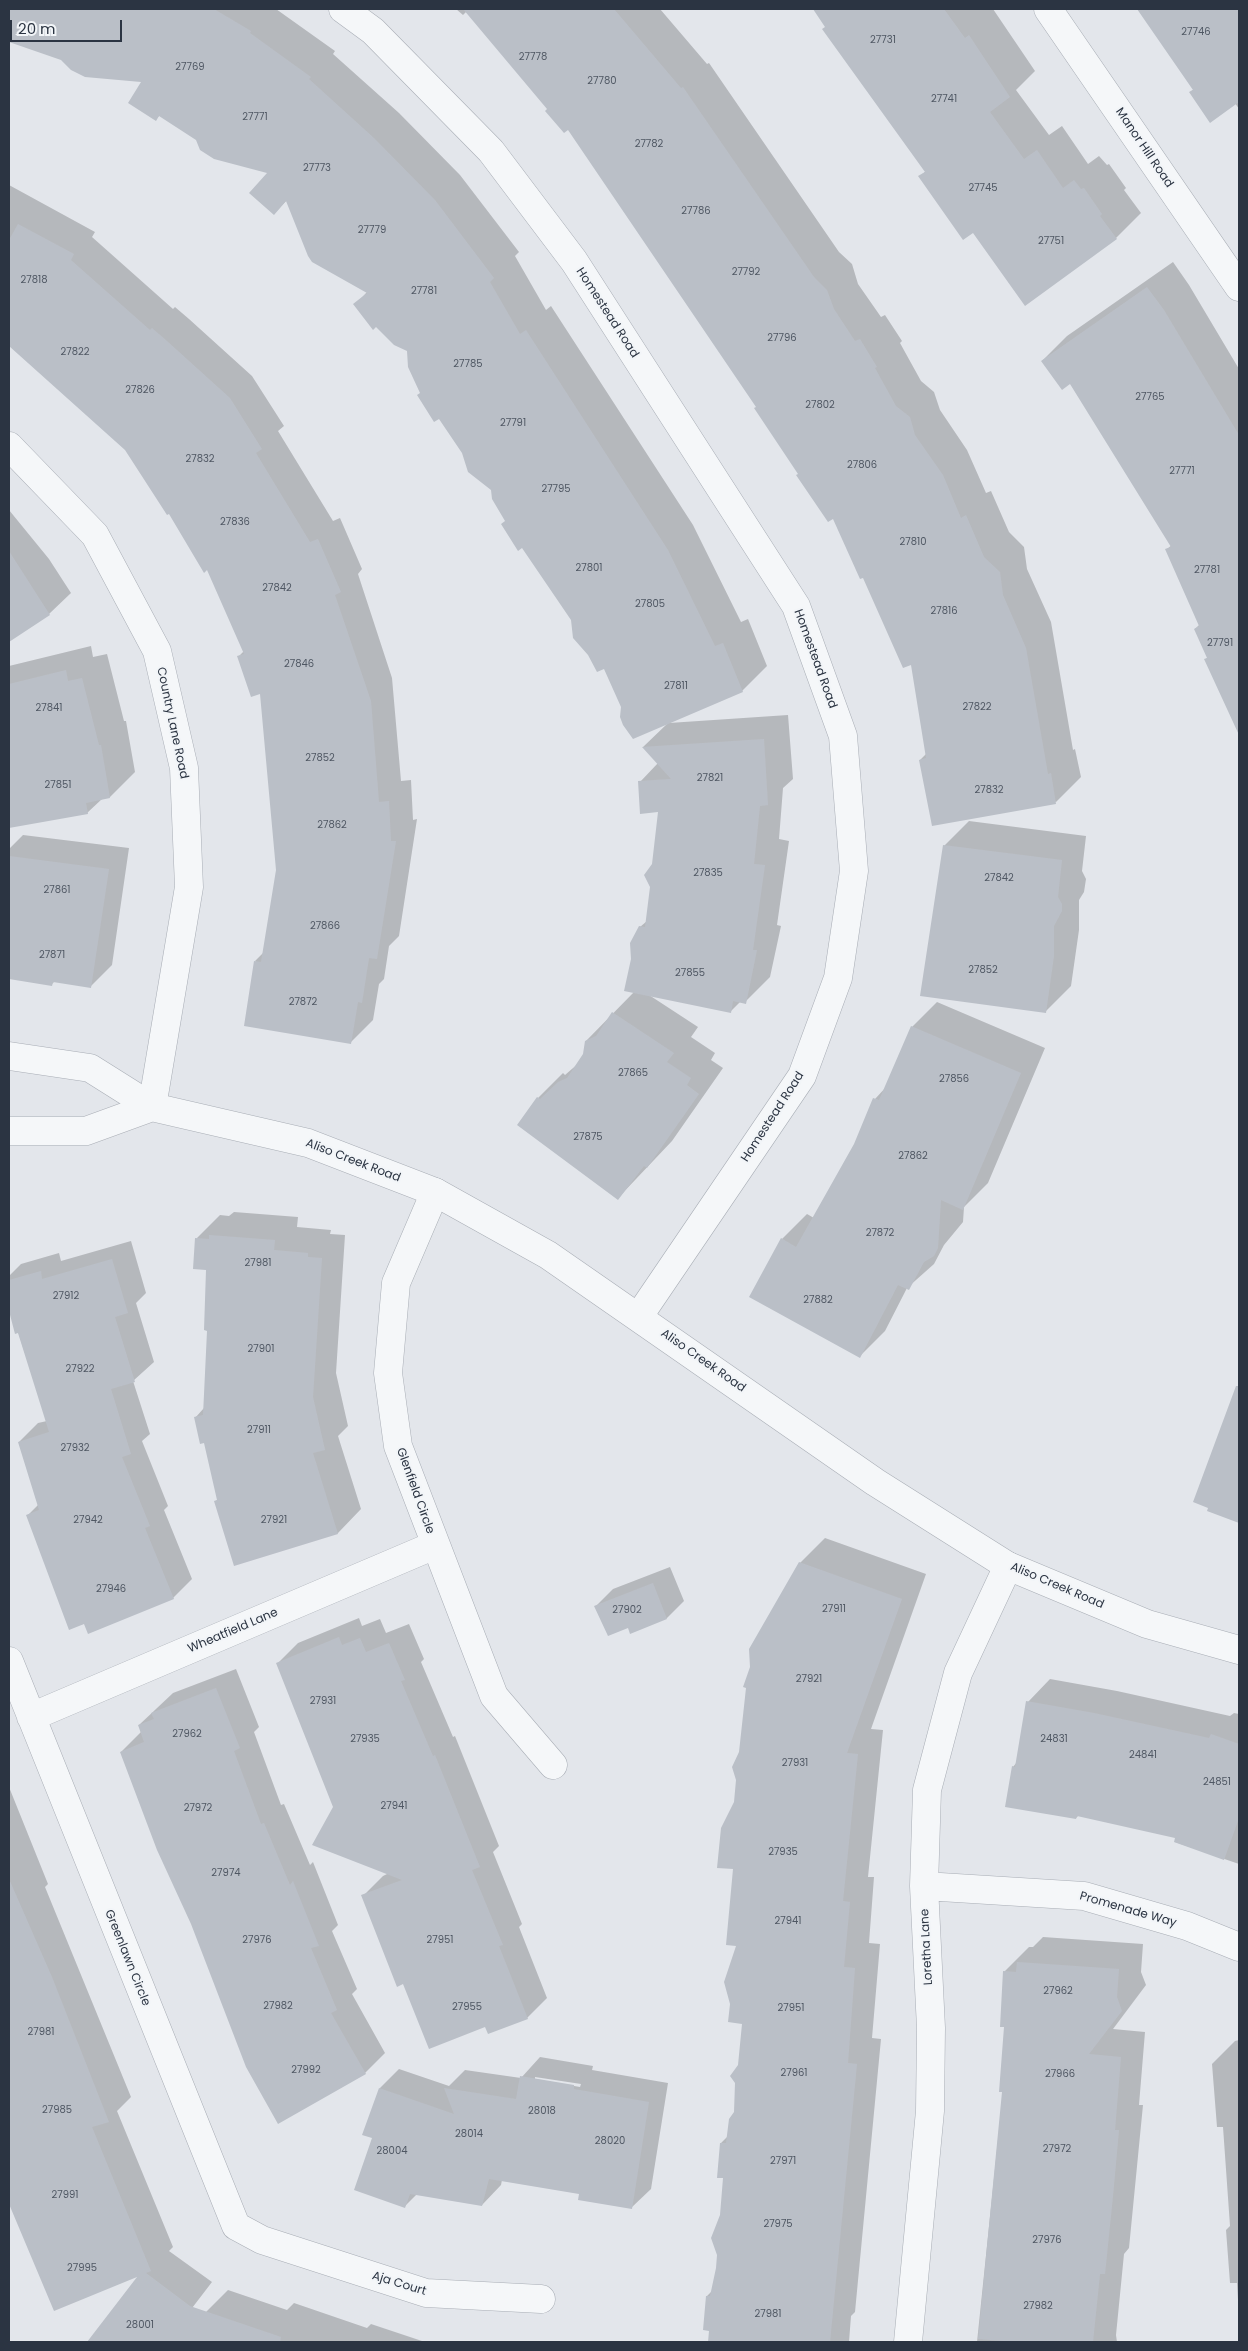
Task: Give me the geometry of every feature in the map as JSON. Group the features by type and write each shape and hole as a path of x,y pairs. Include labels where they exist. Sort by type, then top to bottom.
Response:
{"street":[{"name":"Homestead Road","path":"343,9 373,31 492,151 574,261 796,606 843,736 854,871 838,978 802,1076 639,1316"},
{"name":"Manor Hill Road","path":"1048,9 1239,287"},
{"name":"Country Lane Road","path":"9,446 95,535 157,650 184,768 189,887 152,1107"},
{"name":"Aliso Creek Road","path":"9,1056 90,1068 152,1107 308,1142 435,1192 548,1255 639,1316 875,1482 1008,1566 1147,1624 1239,1650"},
{"path":"9,1131 86,1131 152,1107"},
{"name":"Glenfield Circle","path":"435,1192 396,1283 388,1373 398,1446 494,1696 554,1765"},
{"name":"Wheatfield Lane","path":"31,1717 435,1545"},
{"name":"Loretha Lane","path":"908,2342 930,2111 931,2028 924,1886 927,1790 958,1673 1008,1566"},
{"name":"Greenlawn Circle","path":"9,1661 222,2197 236,2226 262,2240"},
{"name":"Promenade Way","path":"924,1886 1084,1896 1187,1926 1239,1947"},
{"name":"Aja Court","path":"262,2240 426,2293 541,2299"}],"building":[{"path":"9,9 214,9 251,31 250,33 311,77 309,79 374,138 435,200 494,278 490,282 520,334 526,330 668,550 715,646 723,643 743,692 633,739 623,725 620,717 621,707 604,669 597,672 588,655 573,638 571,620 522,548 518,551 501,524 505,521 492,499 491,490 468,472 462,453 439,419 434,422 417,395 420,393 408,367 407,351 394,345 376,327 373,330 353,304 367,293 312,262 286,201 274,215 249,193 267,173 214,159 200,150 196,140 159,116 156,121 128,103 141,82 85,77 71,70 61,60 9,42"},
{"path":"463,9 614,9 681,88 683,87 814,277 827,290 834,309 855,341 860,339 877,367 875,368 896,406 910,417 915,435 943,475 961,518 966,515 984,557 1000,572 1003,595 1026,648 1048,774 1051,773 1056,804 932,826 919,760 926,758 911,665 903,668 863,578 860,579 833,519 828,522 754,408 756,407 568,130 564,133 545,111 547,109"},
{"path":"813,9 944,9 965,38 969,35 1010,97 990,112 1024,159 1037,150 1063,188 1074,180 1081,189 1084,188 1102,214 1100,216 1117,239 1025,306 973,233 963,240 918,176 925,172 822,29 825,27"},
{"path":"1137,9 1239,9 1239,102 1210,123 1189,92 1193,90"},
{"path":"18,224 74,254 71,260 150,330 152,328 167,341 230,398 262,449 256,453 310,542 318,539 341,592 335,595 371,701 379,802 389,801 391,841 396,841 377,959 369,958 362,1003 358,1002 351,1044 244,1026 254,961 261,962 276,870 260,694 251,697 237,656 244,654 207,570 204,573 169,514 167,515 125,450 9,346 9,240"},
{"path":"1147,287 1164,310 1239,435 1239,735 1204,659 1207,658 1194,629 1199,626 1165,549 1171,547 1070,384 1062,390 1041,361"},
{"path":"9,551 50,615 9,642"},
{"path":"66,670 68,681 82,678 99,745 101,745 110,798 86,803 88,814 9,828 9,684"},
{"path":"764,739 768,805 760,806 754,864 765,865 753,950 757,950 746,1004 733,1001 731,1013 624,991 631,959 630,943 639,926 645,927 650,887 644,875 652,864 658,812 640,814 638,781 671,779 642,747"},
{"path":"943,845 1062,860 1058,897 1062,904 1062,911 1054,926 1054,956 1046,1013 920,996"},
{"path":"9,856 109,869 91,988 53,982 52,986 9,979"},
{"path":"612,1012 674,1053 667,1062 691,1078 687,1085 699,1094 647,1168 644,1166 618,1200 517,1125 537,1097 540,1099 558,1082 567,1078 583,1054 585,1041 596,1036"},
{"path":"911,1026 1021,1073 963,1210 941,1200 938,1248 934,1256 924,1262 909,1290 898,1285 860,1358 749,1297 781,1238 796,1247 854,1144 873,1098 879,1100"},
{"path":"209,1235 275,1240 274,1250 308,1253 308,1257 322,1258 313,1397 325,1450 313,1453 338,1534 234,1566 214,1501 217,1500 204,1443 200,1444 194,1417 203,1415 207,1331 204,1330 206,1270 193,1269 195,1238 209,1239"},
{"path":"112,1259 128,1313 115,1317 135,1382 111,1389 131,1454 122,1457 150,1526 145,1528 174,1599 88,1634 84,1624 69,1630 26,1515 39,1510 18,1442 49,1432 18,1333 15,1334 9,1311 9,1280 41,1271 42,1279"},
{"path":"1236,1386 1239,1386 1239,1523 1207,1511 1208,1508 1193,1502"},
{"path":"799,1562 902,1599 847,1753 858,1754 843,1901 850,1902 844,1967 855,1968 848,2063 857,2064 830,2342 708,2342 709,2331 703,2330 706,2296 710,2296 716,2268 717,2255 711,2238 720,2215 723,2178 717,2178 720,2143 726,2143 729,2119 734,2112 735,2083 730,2076 738,2065 742,2024 728,2022 730,2004 724,1982 736,1946 726,1945 733,1869 717,1868 721,1828 734,1802 736,1780 732,1767 739,1752 746,1688 743,1687 750,1667 749,1649"},
{"path":"653,1583 667,1619 630,1634 628,1628 608,1636 594,1606"},
{"path":"339,1637 342,1645 360,1638 366,1652 389,1643 405,1680 401,1681 433,1756 435,1755 480,1867 472,1870 503,1945 499,1946 528,2019 488,2034 485,2027 429,2049 403,1984 397,1987 361,1895 402,1880 312,1845 333,1807 276,1663"},
{"path":"216,1688 240,1748 234,1751 261,1824 264,1823 290,1885 293,1881 319,1946 311,1948 337,2010 331,2013 366,2074 278,2124 246,2067 191,1924 157,1850 120,1752 144,1742 138,1725 154,1719 151,1713"},
{"path":"1026,1701 1094,1713 1209,1738 1211,1734 1239,1744 1239,1818 1224,1860 1174,1842 1175,1838 1077,1816 1076,1819 1005,1807 1012,1766 1015,1767"},
{"path":"9,1879 52,1977 109,2122 92,2127 151,2271 146,2273 190,2306 281,2337 280,2342 87,2342 137,2277 54,2311 9,2204"},
{"path":"1017,1962 1119,1969 1117,1997 1122,2011 1089,2054 1121,2057 1115,2130 1119,2130 1113,2196 1105,2274 1100,2274 1093,2342 1016,2342 978,2339 1002,2092 999,2092 1004,2027 1000,2027 1003,1971 1016,1972"},
{"path":"520,2076 574,2085 574,2089 649,2102 632,2209 578,2200 579,2194 489,2179 482,2206 410,2194 405,2208 354,2190 372,2138 362,2135 379,2088 454,2114 444,2088 516,2099"}]}
